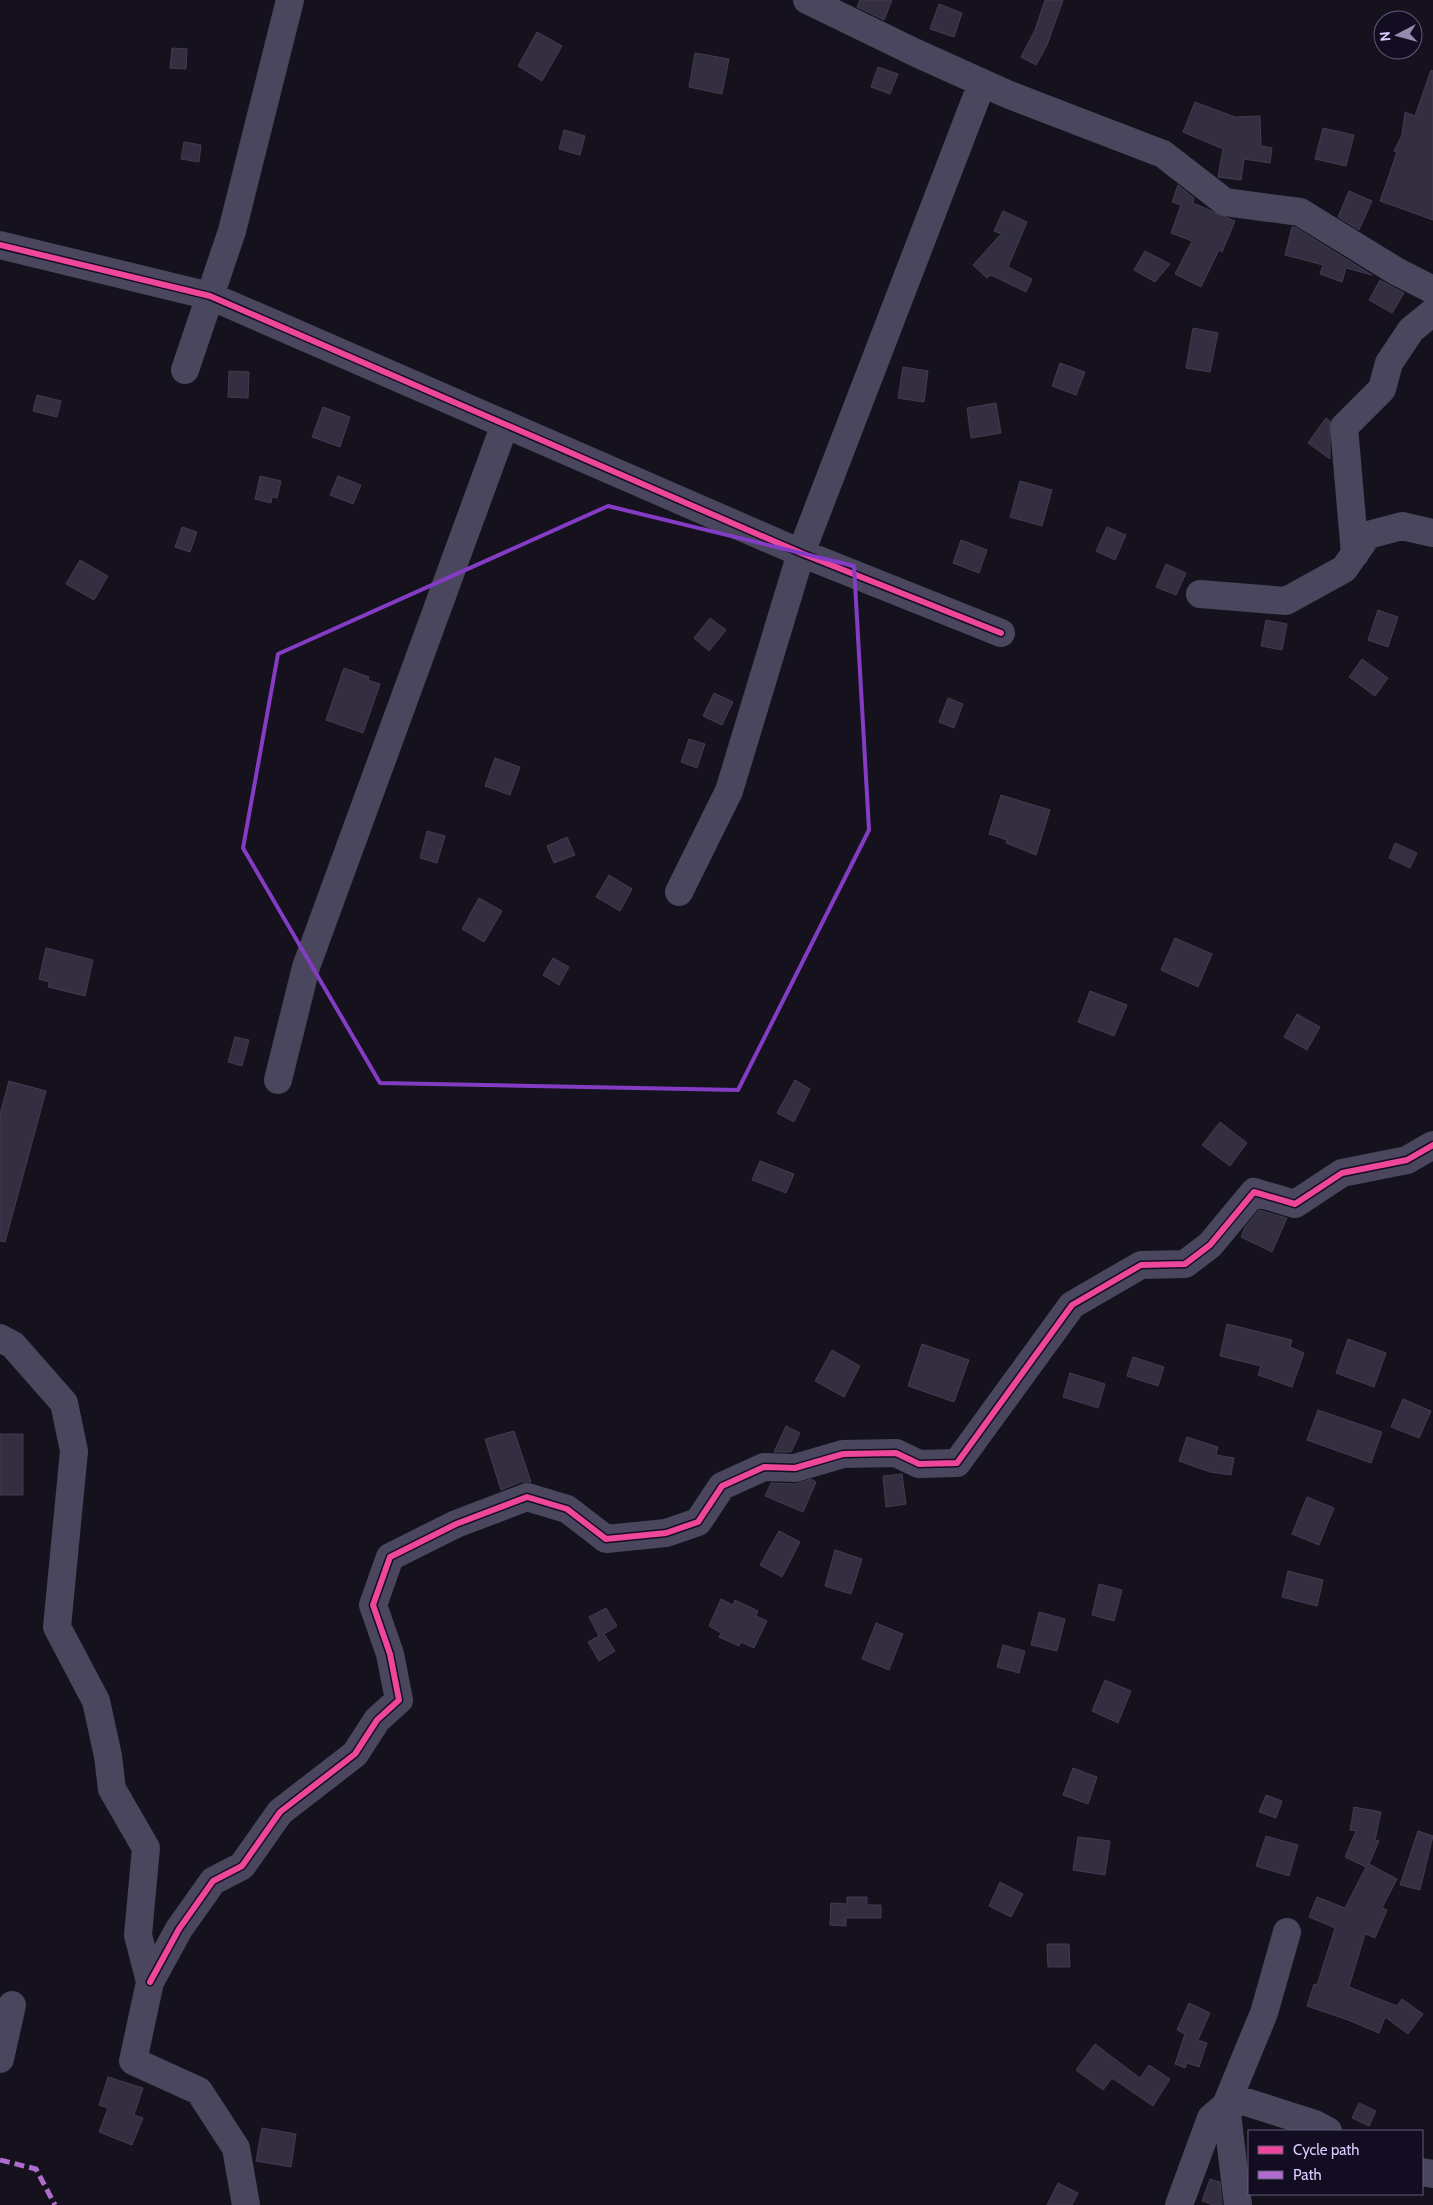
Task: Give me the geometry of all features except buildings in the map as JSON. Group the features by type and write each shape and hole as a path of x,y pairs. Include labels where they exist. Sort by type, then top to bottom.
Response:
{"street":[{"path":"185,370 232,231 290,0"},
{"path":"807,0 982,83 1163,154 1225,202 1300,212 1396,271 1433,290"},
{"path":"679,892 729,791 801,554 982,83"},
{"path":"0,245 210,296 801,554 1001,634"},
{"path":"1355,554 1344,427 1382,389 1389,363 1411,330 1433,312"},
{"path":"278,1080 306,968 505,424"},
{"path":"1200,594 1286,601 1344,569 1368,535 1402,526 1433,533"},
{"path":"246,2205 236,2148 199,2091 133,2061 150,1982 179,1929 213,1881 242,1866 280,1812 355,1754 377,1720 398,1700 390,1654 373,1605 390,1557 456,1524 527,1498 566,1509 606,1539 666,1533 698,1522 722,1486 764,1467 795,1468 843,1454 896,1453 919,1464 957,1464 1072,1305 1142,1265 1186,1264 1210,1245 1254,1192 1295,1204 1342,1173 1407,1160 1433,1145"},
{"path":"0,1338 13,1345 64,1404 74,1451 57,1627 96,1700 112,1789 146,1848 138,1935 150,1982"},
{"path":"1179,2205 1211,2118 1226,2105 1264,2013 1286,1932"},
{"path":"0,2059 12,2005"},
{"path":"1226,2105 1243,2101 1315,2124 1326,2130"},
{"path":"1226,2105 1238,2205"}],"highlighted area":[{"path":"608,506 854,566 869,830 738,1090 380,1083 243,848 278,654"}],"marked path":[{"path":"0,2160 36,2169 55,2205"}],"cycle path":[{"path":"0,245 210,296 801,553 1001,633"},
{"path":"150,1982 179,1929 213,1881 242,1866 280,1812 355,1754 377,1720 399,1700 390,1654 373,1605 390,1557 456,1524 527,1497 567,1509 606,1539 666,1533 698,1522 722,1486 764,1467 795,1468 843,1454 896,1453 919,1464 957,1463 1072,1305 1141,1265 1185,1264 1210,1245 1254,1192 1295,1204 1342,1173 1407,1160 1433,1145"}]}
